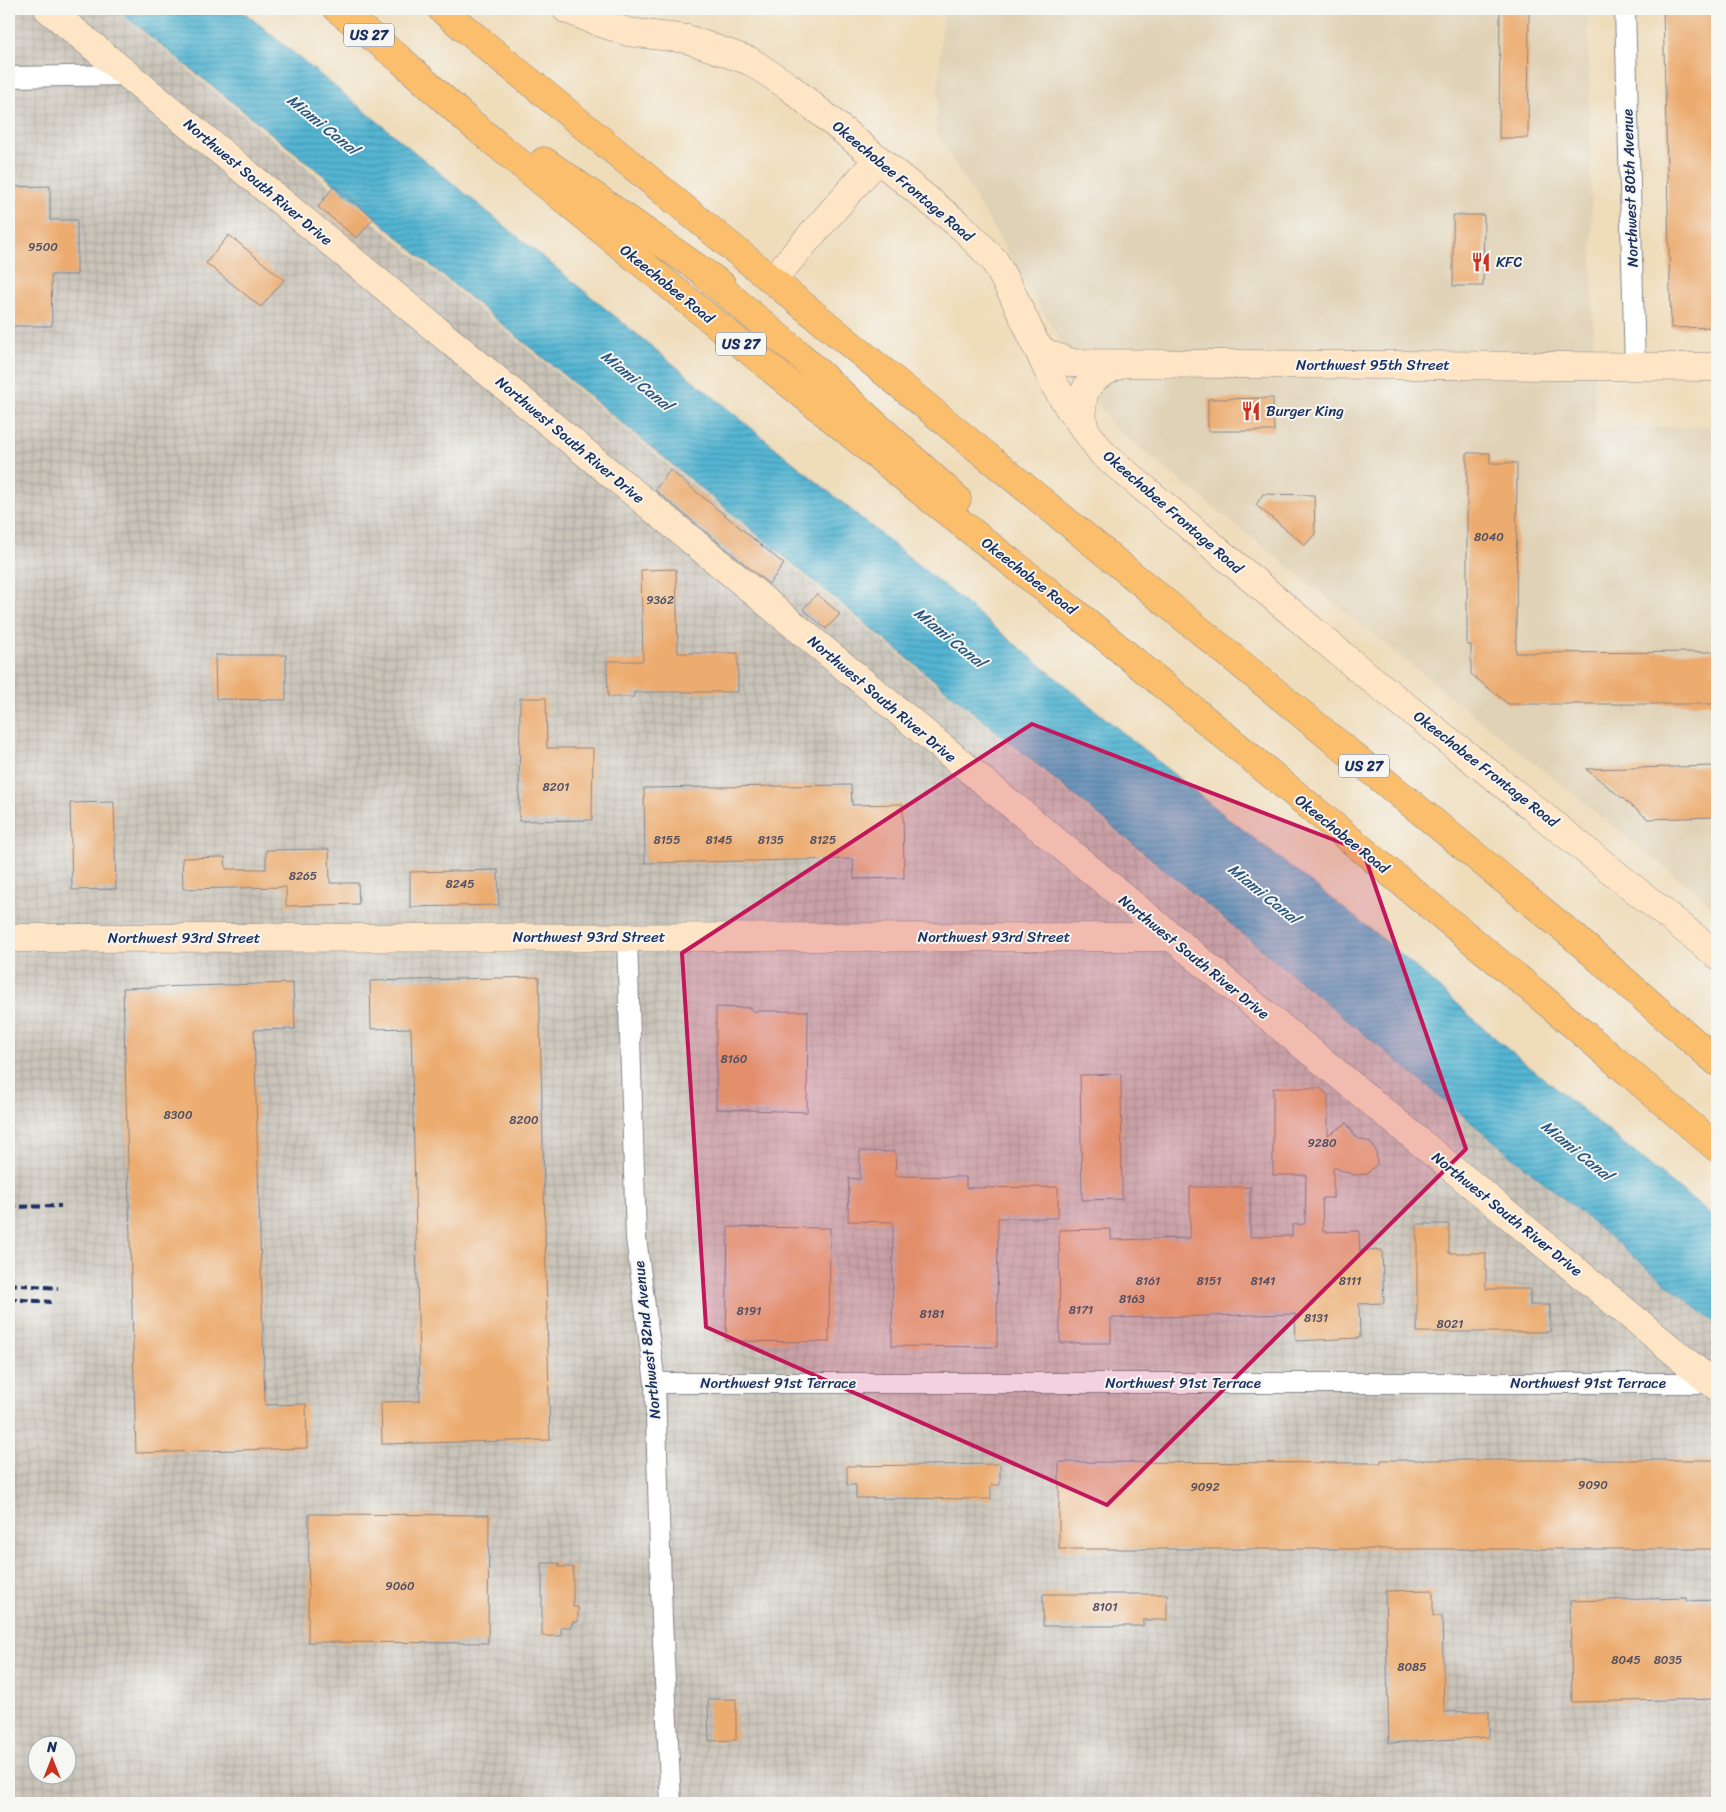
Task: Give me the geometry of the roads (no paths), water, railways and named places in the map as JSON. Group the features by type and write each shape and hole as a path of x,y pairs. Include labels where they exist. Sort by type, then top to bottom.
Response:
{"highway":[{"name":"Okeechobee Road","path":"337,9 400,60 474,126 923,493 1087,622 1549,1004 1717,1148"},
{"name":"US 27","path":"441,9 1572,936 1717,1062"},
{"path":"400,60 706,276 795,351 887,433 1087,622"},
{"path":"706,276 731,287 755,286 772,280 770,292 774,318 781,332 795,351"}],"street":[{"name":"Northwest South River Drive","path":"48,9 1715,1385"},
{"name":"Okeechobee Frontage Road","path":"566,9 619,29 687,39 750,61 788,86 964,229 994,260 1013,295 1054,384 1102,453 1354,665 1717,955"},
{"name":"Northwest 80th Avenue","path":"1625,9 1635,367"},
{"path":"9,77 129,75"},
{"path":"772,280 878,159"},
{"name":"Northwest 95th Street","path":"1035,344 1046,353 1072,363 1717,367"},
{"path":"1084,429 1082,409 1085,388 1102,373 1121,364"},
{"name":"Northwest 82nd Avenue","path":"627,937 636,1238 655,1383 662,1620 671,1803"},
{"name":"Northwest 93rd Street","path":"9,938 1170,937"},
{"name":"Northwest 91st Terrace","path":"655,1383 1715,1385"}],"water":[{"name":"Miami Canal","path":"116,9 240,9 1205,800 1389,944 1504,1046 1717,1220 1717,1325 413,251 373,215"}],"railway":[{"path":"9,1207 61,1206"},
{"path":"9,1284 58,1288"},
{"path":"9,1299 51,1302"}],"place":[{"name":"KFC","path":"1481,262"},
{"name":"Burger King","path":"1251,411"}]}
